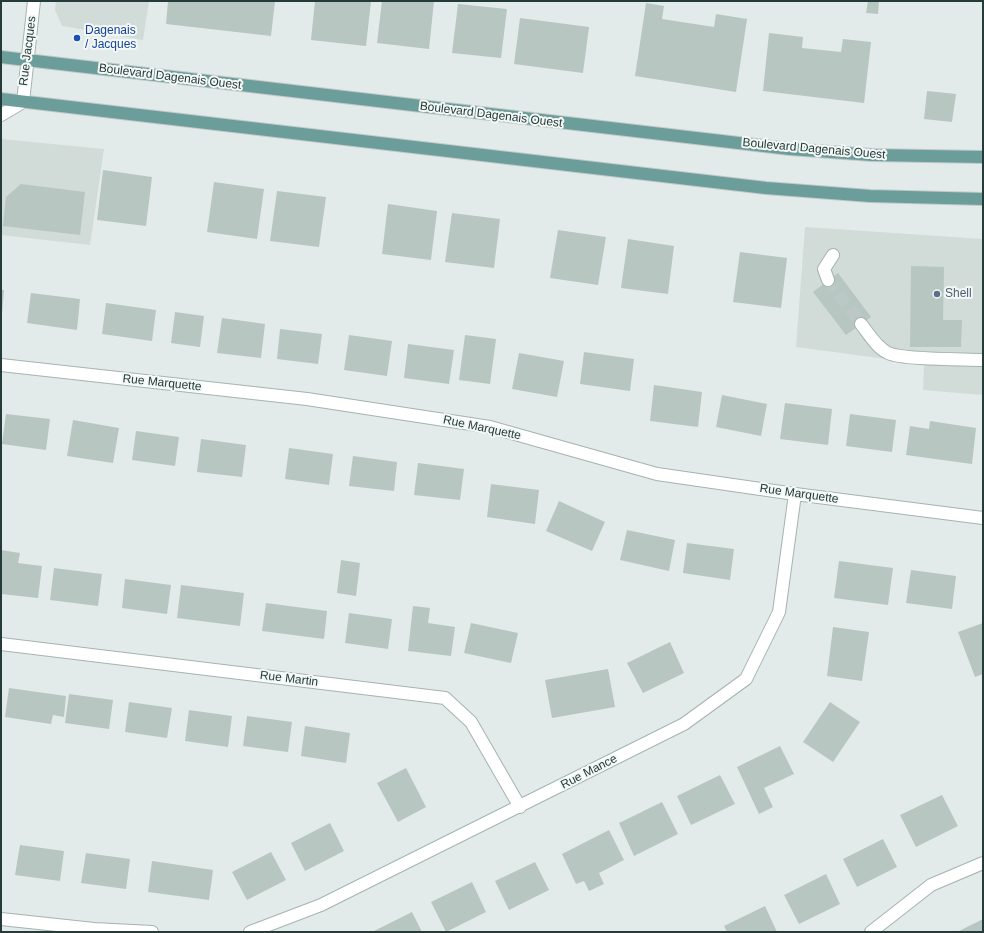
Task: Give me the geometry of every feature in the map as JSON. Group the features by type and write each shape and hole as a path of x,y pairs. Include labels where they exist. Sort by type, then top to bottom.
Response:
{"main road":[{"name":"Boulevard Dagenais Ouest","path":"1,57 790,149 872,155 983,157"},
{"path":"1,99 773,189 870,196 983,199"}],"street":[{"name":"Rue Jacques","path":"22,102 34,1"},
{"path":"1,115 22,102"},
{"path":"828,280 824,269 833,255"},
{"path":"861,324 880,348 889,354 983,360"},
{"name":"Rue Marquette","path":"1,365 307,398 490,427 657,474 795,494 983,518"},
{"name":"Rue Mance","path":"250,932 321,905 684,724 746,679 779,612 795,494"},
{"name":"Rue Martin","path":"1,644 445,698 471,722 520,807"},
{"path":"871,932 931,885 983,863"},
{"path":"1,919 93,931 152,932"}],"shaded area":[{"path":"56,1 149,1 143,40 62,26 55,10"},
{"path":"1,139 104,149 90,245 1,235"},
{"path":"805,227 983,239 983,395 923,390 924,364 796,347"}],"building":[{"path":"168,1 275,1 271,36 166,24"},
{"path":"315,1 371,1 366,46 311,40"},
{"path":"382,1 434,1 429,49 377,43"},
{"path":"868,1 879,1 878,14 866,13"},
{"path":"646,3 664,6 662,19 714,27 716,14 747,19 736,92 635,76"},
{"path":"458,4 507,9 501,58 452,53"},
{"path":"520,18 589,27 583,73 514,64"},
{"path":"769,33 803,37 802,48 841,52 843,39 871,42 864,103 763,91"},
{"path":"927,91 956,94 952,122 924,119"},
{"path":"103,170 152,177 146,226 97,220"},
{"path":"214,182 264,189 257,239 207,232"},
{"path":"21,184 85,192 80,235 3,226 6,197"},
{"path":"277,191 326,197 319,247 270,241"},
{"path":"388,204 437,211 431,260 382,254"},
{"path":"452,213 500,219 494,268 445,262"},
{"path":"558,230 606,237 598,285 550,278"},
{"path":"628,239 674,246 668,294 621,288"},
{"path":"740,252 787,258 781,308 733,302"},
{"path":"911,266 944,267 943,320 962,320 961,347 910,347"},
{"path":"838,273 871,317 846,335 813,292"},
{"path":"1,290 4,290 2,314 1,314"},
{"path":"31,293 80,299 77,330 27,323"},
{"path":"106,303 156,310 152,341 102,334"},
{"path":"175,312 204,316 200,347 171,343"},
{"path":"222,318 265,324 261,358 217,353"},
{"path":"280,329 322,334 318,364 277,359"},
{"path":"349,335 392,341 387,376 344,370"},
{"path":"465,335 496,339 490,384 459,380"},
{"path":"408,344 454,350 449,384 404,378"},
{"path":"584,352 634,359 630,391 580,384"},
{"path":"519,353 564,361 557,397 512,389"},
{"path":"654,385 702,392 698,427 650,421"},
{"path":"722,395 767,404 761,436 716,427"},
{"path":"785,403 832,409 828,445 780,439"},
{"path":"6,414 50,419 46,450 2,444"},
{"path":"850,414 896,420 892,452 846,446"},
{"path":"73,420 119,428 113,463 67,456"},
{"path":"930,421 976,428 972,464 906,455 910,426 929,429"},
{"path":"136,431 179,437 175,466 132,460"},
{"path":"201,439 246,445 242,477 197,472"},
{"path":"289,448 333,454 329,485 285,479"},
{"path":"353,456 397,462 394,491 349,486"},
{"path":"418,463 464,469 460,500 414,495"},
{"path":"491,484 539,490 535,524 487,517"},
{"path":"559,501 605,522 592,551 546,531"},
{"path":"627,530 675,540 669,571 620,560"},
{"path":"687,543 734,549 730,580 683,573"},
{"path":"1,550 20,553 18,563 42,566 38,598 1,594"},
{"path":"341,560 360,563 356,596 337,593"},
{"path":"839,561 893,568 888,605 834,598"},
{"path":"54,568 102,574 98,606 50,600"},
{"path":"911,570 956,576 952,609 906,603"},
{"path":"125,579 171,585 167,614 122,608"},
{"path":"181,585 244,593 240,626 177,618"},
{"path":"266,603 327,611 324,639 262,631"},
{"path":"413,606 430,608 428,623 455,627 451,656 408,651"},
{"path":"349,613 392,619 388,649 345,643"},
{"path":"471,623 518,633 511,663 464,653"},
{"path":"983,623 983,674 975,677 958,632"},
{"path":"833,627 869,632 862,681 827,676"},
{"path":"670,642 684,673 643,693 627,663"},
{"path":"608,669 615,707 552,718 545,680"},
{"path":"9,688 66,696 64,717 53,715 51,724 5,717"},
{"path":"69,694 113,700 109,729 65,723"},
{"path":"129,702 172,708 167,738 125,732"},
{"path":"830,702 860,722 833,762 803,742"},
{"path":"189,710 232,716 228,747 185,741"},
{"path":"247,716 292,722 288,752 243,746"},
{"path":"305,726 350,733 346,763 301,756"},
{"path":"780,746 794,774 764,788 773,807 759,814 737,767"},
{"path":"406,768 426,807 398,822 377,783"},
{"path":"720,775 735,804 691,825 677,796"},
{"path":"942,795 958,826 916,847 900,815"},
{"path":"662,802 678,834 634,856 619,823"},
{"path":"330,823 344,851 305,871 291,843"},
{"path":"609,830 624,860 599,873 604,884 589,891 584,881 576,884 562,854"},
{"path":"883,839 897,867 857,887 843,859"},
{"path":"20,845 64,851 60,881 15,875"},
{"path":"271,852 286,880 247,900 232,872"},
{"path":"86,853 130,859 126,889 81,883"},
{"path":"152,861 213,870 209,900 148,892"},
{"path":"535,862 549,890 509,910 495,881"},
{"path":"826,874 840,904 799,924 784,895"},
{"path":"472,882 486,912 446,932 431,902"},
{"path":"765,906 777,932 727,932 724,926"},
{"path":"412,912 422,932 372,932"},
{"path":"983,919 983,932 957,932"}],"tunnel":[{"path":"828,280 861,324"}],"place":[{"name":"Dagenais / Jacques","path":"77,38"},
{"name":"Shell","path":"937,294"}]}
